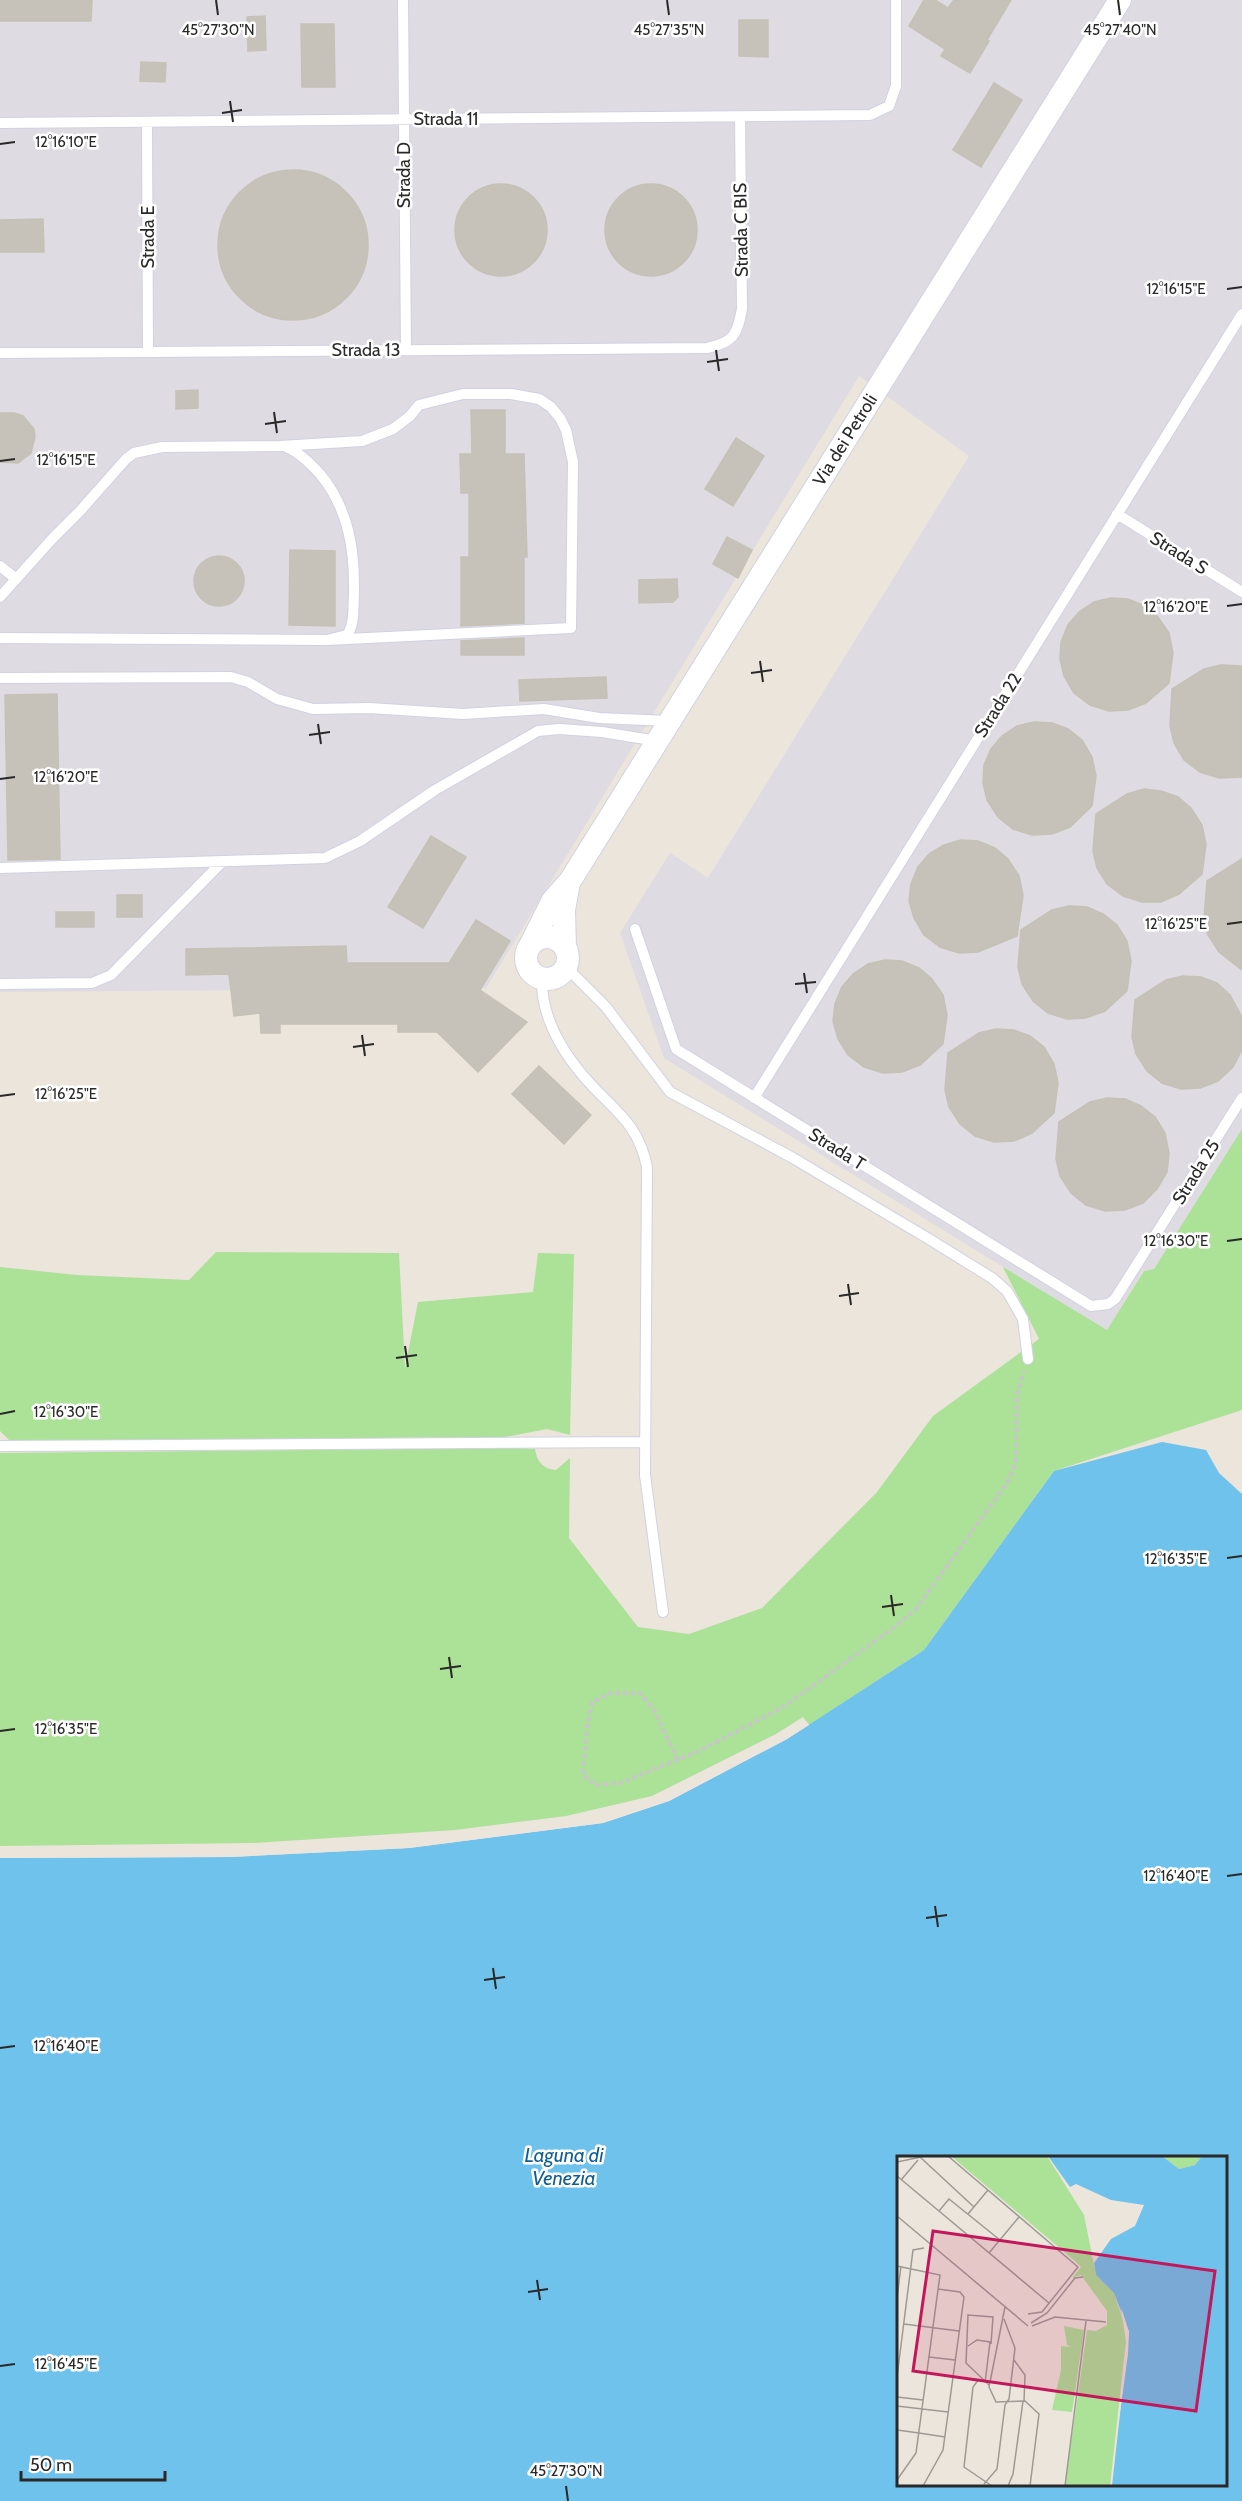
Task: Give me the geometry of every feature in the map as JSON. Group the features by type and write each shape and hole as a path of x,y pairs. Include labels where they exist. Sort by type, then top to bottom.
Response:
{"street":[{"name":"Via dei Petroli","path":"531,944 553,900 570,881 1120,0"},
{"name":"Via dei Petroli","path":"566,957 564,910 570,881"},
{"path":"549,937 561,942 566,957 556,977 542,979 530,971 527,964 531,944 536,940 549,937"}],"lane":[{"name":"Strada D","path":"403,0 406,350"},
{"name":"Strada 11","path":"0,123 870,116 889,106 896,86 896,0"},
{"name":"Strada C BIS","path":"730,340 737,332 742,309 740,117"},
{"name":"Strada E","path":"147,122 148,351"},
{"name":"Strada 22","path":"754,1098 1242,314"},
{"name":"Strada 13","path":"0,352 707,348 730,340"},
{"path":"0,597 15,578 134,453 162,447 283,446 362,441 393,429 410,416 419,405 463,394 511,394 539,399 551,407 560,418 571,448 573,476 571,628 327,640 0,638"},
{"path":"283,446 308,461 330,488 344,513 350,533 354,587 350,630 347,635 327,640"},
{"name":"Strada S","path":"1117,514 1242,592"},
{"path":"0,566 15,578"},
{"path":"0,678 231,677 248,682 277,699 313,709 369,708 463,714 544,709 598,718 669,721"},
{"path":"0,868 313,860 335,855 435,790 538,731 559,729 602,732 657,741"},
{"path":"0,984 92,983 111,975 222,862"},
{"name":"Strada T","path":"635,929 676,1049 1090,1306 1108,1304"},
{"path":"566,957 670,1092 793,1158 992,1278 1007,1291 1023,1319 1028,1359"},
{"path":"542,979 543,1001 554,1032 586,1078 629,1122 642,1145 645,1156 648,1178 645,1475 663,1612"},
{"name":"Strada 25","path":"1108,1304 1122,1290 1242,1098"},
{"path":"0,1446 645,1442"}],"path":[{"path":"678,1760 654,1710 640,1693 610,1693 592,1702 586,1728 583,1774 595,1785 620,1784 678,1760 783,1707 892,1629 916,1609 1007,1483 1016,1462 1017,1395 1028,1359"}],"shaded area":[{"path":"0,0 1242,0 1242,1130 1154,1269 1143,1271 1107,1331 664,1058 620,933 670,853 708,878 969,456 859,376 486,988 0,992"}],"green space":[{"path":"1242,1129 1242,1410 1054,1471 924,1650 809,1725 803,1717 776,1734 652,1796 566,1816 455,1830 253,1843 0,1846 0,1453 514,1448 535,1449 541,1464 556,1470 570,1458 569,1538 638,1627 689,1634 762,1608 877,1492 933,1416 1039,1339 1003,1267 1107,1330 1144,1271 1154,1269"},
{"path":"216,1252 399,1253 405,1368 418,1302 533,1292 538,1253 574,1254 570,1435 547,1429 505,1437 10,1441 0,1431 0,1267 77,1275 189,1280"}],"water":[{"name":"Laguna di Venezia","path":"1162,1442 1206,1450 1219,1473 1242,1494 1242,2501 0,2501 0,1858 230,1857 409,1848 603,1823 669,1801 787,1739 924,1650 1054,1471"}],"pier":[{"path":"807,1722 809,1725 787,1739 669,1801 603,1823 409,1848 230,1857 0,1858 0,1855 230,1854 408,1845 603,1820 667,1798 786,1736"}],"building":[{"path":"0,0 92,0 91,21 0,21"},
{"path":"924,0 935,0 948,8 954,0 1011,0 970,73 941,56 945,49 909,26"},
{"path":"265,16 266,50 248,51 247,17"},
{"path":"739,20 768,20 768,57 739,56"},
{"path":"301,24 334,24 335,87 302,87"},
{"path":"141,62 166,63 165,82 140,81"},
{"path":"994,83 1022,100 981,167 953,150"},
{"path":"293,170 322,175 335,182 346,192 356,203 363,216 368,245 363,274 356,287 346,298 335,308 322,315 293,320 264,315 251,308 240,298 230,287 223,274 218,245 223,216 230,203 240,192 251,182 264,175"},
{"path":"501,184 518,188 533,198 543,213 547,230 543,247 533,262 518,272 501,276 484,272 469,262 459,247 455,230 459,213 469,198 484,188"},
{"path":"651,184 668,188 683,198 693,213 697,230 693,247 683,262 668,272 651,276 634,272 619,262 609,247 605,230 609,213 619,198 634,188"},
{"path":"43,219 44,252 0,252 0,220"},
{"path":"198,390 198,408 176,409 176,391"},
{"path":"471,410 505,410 505,454 524,454 527,557 524,557 524,623 461,626 461,557 469,557 469,493 461,493 460,454 472,454"},
{"path":"0,413 14,413 23,416 34,429 35,437 31,453 18,463 0,462"},
{"path":"736,438 764,456 733,506 705,489"},
{"path":"727,537 752,550 738,578 713,564"},
{"path":"290,550 335,551 335,626 289,625"},
{"path":"214,556 224,556 237,563 244,576 244,586 237,599 224,606 214,606 205,602 198,595 194,586 194,576 198,567 205,560"},
{"path":"677,579 678,597 673,602 639,603 639,580"},
{"path":"1111,598 1128,599 1145,606 1158,617 1169,633 1173,653 1169,683 1146,703 1128,710 1109,711 1090,705 1074,693 1064,676 1060,659 1061,642 1068,625 1079,612 1094,602"},
{"path":"524,638 524,655 461,655 461,641"},
{"path":"1221,665 1242,666 1242,777 1219,778 1200,772 1184,760 1174,743 1170,726 1172,689 1204,669"},
{"path":"606,677 607,698 520,701 519,680"},
{"path":"57,694 60,859 8,860 5,695"},
{"path":"1034,722 1052,723 1068,729 1082,740 1092,757 1096,776 1092,806 1070,827 1052,834 1032,835 1013,829 998,817 987,800 983,783 984,765 991,749 1002,736 1017,726"},
{"path":"1144,789 1161,791 1178,797 1191,808 1202,825 1206,844 1202,874 1179,894 1161,902 1142,902 1123,896 1107,884 1097,868 1093,851 1096,814 1127,794"},
{"path":"431,836 466,857 423,928 388,907"},
{"path":"961,840 978,841 995,848 1008,859 1019,876 1023,895 1017,936 978,952 959,953 940,947 924,935 914,918 909,901 911,884 918,867 929,854 944,845"},
{"path":"1242,859 1242,970 1219,952 1208,935 1204,919 1207,881"},
{"path":"117,895 142,895 142,917 117,917"},
{"path":"1069,906 1087,907 1103,914 1117,925 1127,941 1131,961 1127,991 1105,1011 1086,1018 1067,1019 1048,1013 1033,1001 1022,984 1018,967 1021,930 1052,910"},
{"path":"56,912 94,912 94,927 56,927"},
{"path":"476,920 510,941 480,990 527,1022 478,1072 437,1032 398,1032 398,1024 280,1024 280,1033 261,1033 260,1013 234,1016 229,974 186,975 186,949 346,946 347,963 449,963"},
{"path":"885,960 902,961 919,968 932,979 943,995 947,1015 943,1044 920,1065 902,1072 883,1073 864,1067 848,1055 838,1039 833,1021 835,1004 842,987 853,974 868,964"},
{"path":"1183,976 1201,977 1217,983 1230,995 1242,1017 1242,1050 1233,1067 1218,1081 1200,1088 1181,1089 1162,1083 1147,1071 1136,1054 1132,1037 1135,1000 1166,980"},
{"path":"996,1029 1014,1030 1030,1036 1044,1047 1054,1064 1058,1083 1054,1113 1032,1133 1014,1141 994,1142 975,1136 960,1124 949,1107 945,1090 948,1053 979,1033"},
{"path":"539,1066 591,1115 564,1144 512,1094"},
{"path":"1107,1098 1125,1099 1141,1106 1155,1117 1165,1133 1169,1153 1167,1172 1157,1189 1143,1203 1125,1210 1105,1211 1086,1205 1071,1193 1060,1176 1056,1159 1059,1122 1090,1102"}]}
